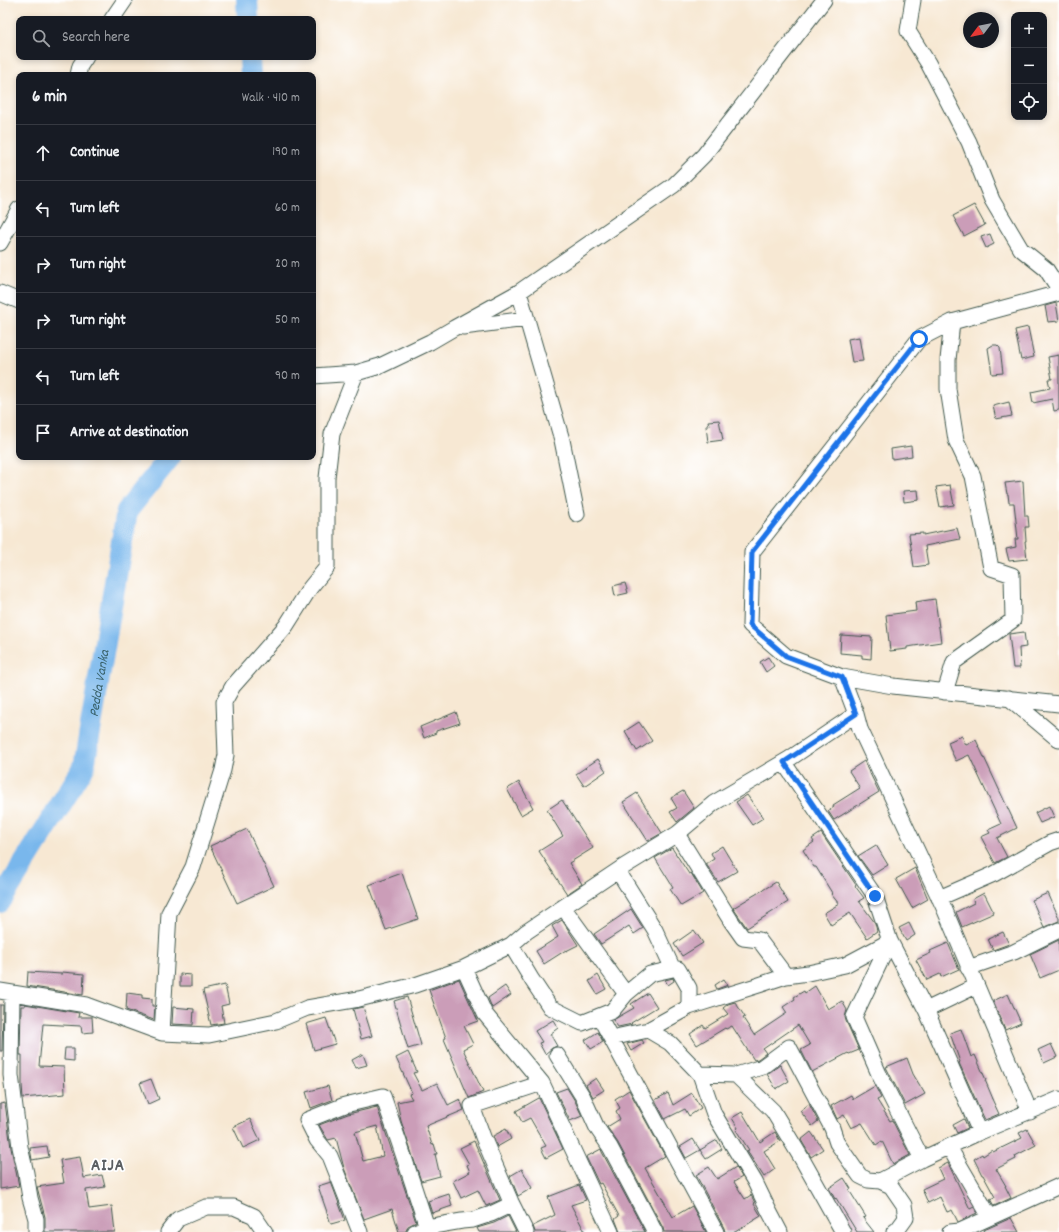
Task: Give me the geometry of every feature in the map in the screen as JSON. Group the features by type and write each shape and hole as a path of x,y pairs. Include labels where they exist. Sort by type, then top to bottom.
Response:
{"street":[{"path":"114,16 125,0"},
{"path":"316,376 356,373 380,366 430,342 519,292 674,185 704,155 824,0"},
{"path":"913,0 908,31 928,62 969,142 992,200 1021,249 1046,269 1059,289"},
{"path":"79,72 80,66 84,60"},
{"path":"0,243 16,214"},
{"path":"519,292 562,440 577,514"},
{"path":"0,293 16,300"},
{"path":"1059,293 952,322 919,339 752,552 750,625 786,656 842,677 893,686 1059,704"},
{"path":"454,328 527,319"},
{"path":"945,692 954,662 1013,620 1012,575 991,568 974,476 956,440 948,389 948,360 952,322"},
{"path":"162,1033 169,913 193,867 226,755 224,702 232,686 286,626 310,588 327,567 327,478 332,434 356,373"},
{"path":"842,677 860,728 939,898 1030,1112"},
{"path":"1009,698 1059,740"},
{"path":"36,1232 36,1219 30,1198 20,1147 11,1075 6,992 86,1005 162,1033 209,1035 276,1021 307,1008 359,999 415,985 464,968 511,945 526,932 618,870 676,834 714,803 784,762 856,714"},
{"path":"784,762 875,896 890,941 926,1010 980,1132"},
{"path":"676,834 742,938 759,940 786,976"},
{"path":"939,898 994,874 1050,843 1059,840"},
{"path":"618,870 656,930 673,969"},
{"path":"563,907 626,994"},
{"path":"968,968 1014,952 1059,930"},
{"path":"611,1038 648,1030 689,1007 786,976 845,965 890,941"},
{"path":"890,941 854,1018 879,1074 922,1159"},
{"path":"511,945 550,1007 582,1023 612,1011 626,994 650,974 673,969 678,969 689,988 689,1007"},
{"path":"464,968 484,1014 542,1083 611,1232"},
{"path":"926,1010 976,986"},
{"path":"599,1016 716,1232"},
{"path":"648,1030 670,1044 700,1074 714,1114 755,1182 768,1212 780,1232"},
{"path":"700,1074 736,1074 762,1067 789,1047 829,1123 837,1143 860,1176 868,1180 880,1180 980,1132 1059,1099"},
{"path":"557,1055 583,1097 597,1128 610,1147 655,1232"},
{"path":"736,1074 773,1111 843,1232"},
{"path":"526,1232 512,1204 483,1137 472,1106 542,1083"},
{"path":"360,1232 330,1156 317,1140 307,1120 345,1105 383,1096 400,1142 421,1229 473,1220 492,1214 512,1204"},
{"path":"950,1147 990,1217"},
{"path":"880,1180 891,1186 904,1206 906,1218 897,1231"},
{"path":"950,1232 960,1231 1059,1186"},
{"path":"168,1232 178,1219 206,1207 234,1207 254,1216 265,1232"}],"building":[{"path":"974,205 985,225 964,236 953,216"},
{"path":"990,234 994,244 986,248 981,237"},
{"path":"1056,303 1059,321 1048,322 1045,306"},
{"path":"1028,327 1034,357 1021,360 1015,330"},
{"path":"859,337 863,361 852,362 848,339"},
{"path":"993,345 997,345 1000,348 1003,373 992,374 988,348"},
{"path":"1059,355 1059,410 1054,411 1052,399 1033,403 1031,392 1050,388 1048,379 1052,379 1048,357"},
{"path":"1009,402 1012,416 996,419 993,406"},
{"path":"719,420 723,440 708,442 706,426 709,426 708,421"},
{"path":"911,446 912,456 892,459 891,449"},
{"path":"1023,481 1025,516 1028,516 1029,527 1025,527 1027,559 1009,561 1006,549 1016,547 1015,539 1018,539 1014,503 1009,503 1005,483"},
{"path":"950,485 954,505 940,507 936,487"},
{"path":"918,490 919,500 904,502 903,491"},
{"path":"957,528 960,539 925,546 928,565 914,567 909,534 923,533 923,535"},
{"path":"625,583 628,593 615,596 613,586"},
{"path":"935,599 941,642 890,651 886,615 916,611 915,602"},
{"path":"1024,632 1026,647 1019,648 1020,668 1013,668 1009,634"},
{"path":"841,635 872,637 871,659 862,658 862,655 840,653"},
{"path":"768,657 774,666 766,672 760,662"},
{"path":"456,712 460,723 436,731 436,733 424,738 420,727"},
{"path":"639,722 652,741 637,751 625,731"},
{"path":"962,736 966,745 976,740 1017,828 997,838 1007,857 995,863 981,837 990,833 988,830 1001,824 969,755 956,761 951,751 948,742"},
{"path":"598,759 606,771 584,786 576,774"},
{"path":"864,761 879,792 834,820 828,811 834,807 833,805 860,788 849,771"},
{"path":"519,782 533,808 521,815 507,789"},
{"path":"683,791 694,808 677,822 670,812 677,808 671,798"},
{"path":"637,793 662,833 648,841 623,802"},
{"path":"747,795 763,818 752,825 736,802"},
{"path":"562,800 593,848 569,863 582,884 567,894 539,851 563,836 547,810"},
{"path":"1049,806 1054,817 1040,823 1035,813"},
{"path":"247,829 274,886 237,903 210,846"},
{"path":"821,833 864,898 859,901 875,923 877,931 867,938 850,913 831,925 824,913 839,904 831,894 832,893 816,867 814,867 803,850 814,842 812,839"},
{"path":"876,845 888,865 872,875 858,856"},
{"path":"722,846 737,871 718,882 706,864 714,859 711,853"},
{"path":"672,848 689,874 691,873 703,893 681,906 670,889 673,887 655,858"},
{"path":"915,868 928,899 912,908 896,879"},
{"path":"402,873 418,919 386,930 369,885"},
{"path":"776,882 788,902 747,928 733,908"},
{"path":"984,893 994,913 962,927 956,912 974,903 973,899"},
{"path":"1048,893 1059,921 1044,927 1032,900"},
{"path":"631,909 643,928 634,934 629,926 601,944 594,934"},
{"path":"562,920 578,945 566,950 544,964 536,951 558,937 552,926"},
{"path":"909,923 915,935 906,941 899,928"},
{"path":"694,930 703,943 682,956 674,944"},
{"path":"1003,932 1009,944 993,950 988,939"},
{"path":"1059,940 1059,970 1040,978 1030,954"},
{"path":"948,943 959,969 941,977 940,974 927,980 916,960 931,953 930,951"},
{"path":"28,972 62,974 62,972 84,974 83,995 27,986"},
{"path":"180,974 191,975 191,986 180,986"},
{"path":"598,975 606,989 597,994 589,981"},
{"path":"673,978 674,981 668,985 665,980"},
{"path":"459,979 478,1021 464,1026 473,1044 463,1049 483,1092 469,1098 444,1039 446,1038 429,990"},
{"path":"724,979 728,985 717,989 715,985"},
{"path":"225,985 229,1004 221,1006 224,1023 211,1025 203,990"},
{"path":"505,986 511,995 492,1008 488,998"},
{"path":"815,986 828,1009 842,1001 847,1010 845,1017 846,1021 859,1050 849,1054 848,1053 812,1072 801,1050 810,1045 798,1025 763,1049 766,1053 754,1060 732,1026 726,1029 725,1028 697,1045 690,1034 703,1025 705,1028 728,1014 723,1008 728,1004 735,1002 754,1035 787,1013 783,1007 795,999 794,997 804,991 805,993"},
{"path":"127,993 142,995 142,998 152,999 152,1006 155,1006 154,1020 126,1010"},
{"path":"648,993 657,1007 631,1023 632,1024 618,1027 613,1020 634,1008 631,1004"},
{"path":"1008,994 1021,1023 1005,1030 993,1001"},
{"path":"407,997 421,1045 408,1049 394,1001"},
{"path":"25,1004 79,1013 78,1017 92,1017 93,1032 82,1033 81,1026 43,1024 39,1066 64,1067 65,1094 23,1098 22,1055 20,1055 21,1006 25,1006"},
{"path":"0,1005 3,1005 2,1051 0,1051"},
{"path":"173,1007 194,1009 193,1025 172,1024"},
{"path":"363,1007 372,1036 361,1039 353,1009"},
{"path":"326,1018 335,1044 314,1050 306,1024"},
{"path":"553,1020 558,1028 550,1034 557,1046 545,1054 539,1043 542,1042 535,1031"},
{"path":"961,1029 971,1057 975,1055 999,1114 985,1120 959,1063 960,1062 950,1033"},
{"path":"598,1032 603,1042 591,1049 585,1040"},
{"path":"642,1040 644,1043 631,1051 627,1044"},
{"path":"1051,1044 1057,1057 1044,1063 1038,1050"},
{"path":"65,1048 74,1048 74,1061 64,1060"},
{"path":"408,1052 417,1072 413,1073 422,1090 437,1083 448,1105 460,1099 464,1110 426,1126 432,1145 434,1144 437,1154 435,1154 440,1176 421,1181 401,1121 397,1102 412,1099 409,1094 412,1093 396,1058"},
{"path":"363,1054 367,1065 356,1068 352,1060"},
{"path":"907,1058 913,1074 925,1094 905,1105 886,1067"},
{"path":"780,1065 789,1081 776,1089 767,1074"},
{"path":"596,1078 604,1090 593,1097 586,1085"},
{"path":"151,1079 159,1099 148,1104 140,1083"},
{"path":"328,1086 332,1100 311,1108 306,1092"},
{"path":"875,1086 881,1098 877,1100 890,1121 892,1120 910,1155 893,1164 882,1141 876,1145 862,1123 851,1128 844,1115 837,1119 831,1106 851,1095 853,1099"},
{"path":"567,1088 582,1116 570,1121 556,1092"},
{"path":"629,1090 665,1156 645,1168 673,1217 692,1206 706,1232 664,1232 618,1143 607,1127 620,1119 616,1111 620,1108 615,1099"},
{"path":"668,1093 673,1105 692,1093 701,1108 689,1116 685,1109 665,1119 655,1100"},
{"path":"539,1098 563,1149 546,1158 541,1148 546,1146 530,1118 522,1122 516,1111"},
{"path":"5,1103 11,1148 19,1186 0,1189 0,1104"},
{"path":"809,1104 818,1121 812,1126 800,1111"},
{"path":"377,1107 416,1222 408,1226 404,1232 399,1232 392,1209 364,1219 344,1168 336,1138 328,1140 319,1125 348,1114","holes":["377,1126 383,1156 363,1161 355,1132"]},
{"path":"742,1112 760,1142 775,1132 780,1141 764,1151 775,1169 764,1177 747,1151 749,1150 736,1130 738,1128 732,1118"},
{"path":"250,1119 260,1140 243,1148 233,1127"},
{"path":"964,1119 968,1128 957,1133 953,1125"},
{"path":"506,1129 511,1139 497,1147 493,1136"},
{"path":"1027,1129 1036,1145 1015,1156 1016,1159 996,1169 1011,1198 994,1206 990,1199 995,1197 974,1159 982,1154 983,1156 992,1150 993,1152 1022,1138 1019,1133"},
{"path":"811,1132 823,1149 811,1157 801,1140"},
{"path":"693,1139 700,1150 686,1158 680,1147"},
{"path":"717,1140 722,1149 706,1159 700,1150"},
{"path":"474,1141 500,1200 486,1206 478,1190 461,1198 453,1181 470,1172 467,1165 469,1164 460,1148"},
{"path":"47,1146 49,1157 32,1160 30,1148"},
{"path":"601,1149 645,1232 620,1232 615,1219 619,1216 601,1183 599,1184 586,1157"},
{"path":"80,1157 84,1178 102,1175 105,1187 86,1190 89,1209 112,1206 115,1232 45,1232 45,1217 37,1187 64,1183 60,1160"},
{"path":"948,1163 970,1209 974,1207 977,1213 958,1222 952,1210 947,1212 940,1197 928,1203 922,1189 943,1179 938,1168"},
{"path":"709,1167 717,1179 736,1167 742,1177 734,1182 745,1199 751,1195 761,1216 735,1232 725,1232 696,1175"},
{"path":"522,1169 532,1188 518,1196 510,1176"},
{"path":"844,1178 851,1189 849,1190 866,1217 863,1218 874,1232 857,1232 836,1198 835,1199 829,1188"},
{"path":"331,1182 345,1220 331,1224 318,1186"},
{"path":"579,1185 586,1200 571,1205 585,1232 535,1232 533,1226 555,1215 548,1197"},
{"path":"449,1194 452,1206 432,1213 428,1201"},
{"path":"508,1216 516,1232 479,1232 477,1228 494,1223"},
{"path":"1011,1218 1019,1232 985,1232 984,1230"}],"waterway":[{"name":"Pedda Vanka","path":"247,0 248,16"},
{"name":"Pedda Vanka","path":"250,60 251,72"},
{"name":"Pedda Vanka","path":"0,902 84,767 127,511 168,460"}],"district":[{"name":"AIJA","path":"108,1164"}],"route":[{"path":"875,896 784,762 790,760 856,714 842,677 786,656 750,625 752,552 919,339"}]}
